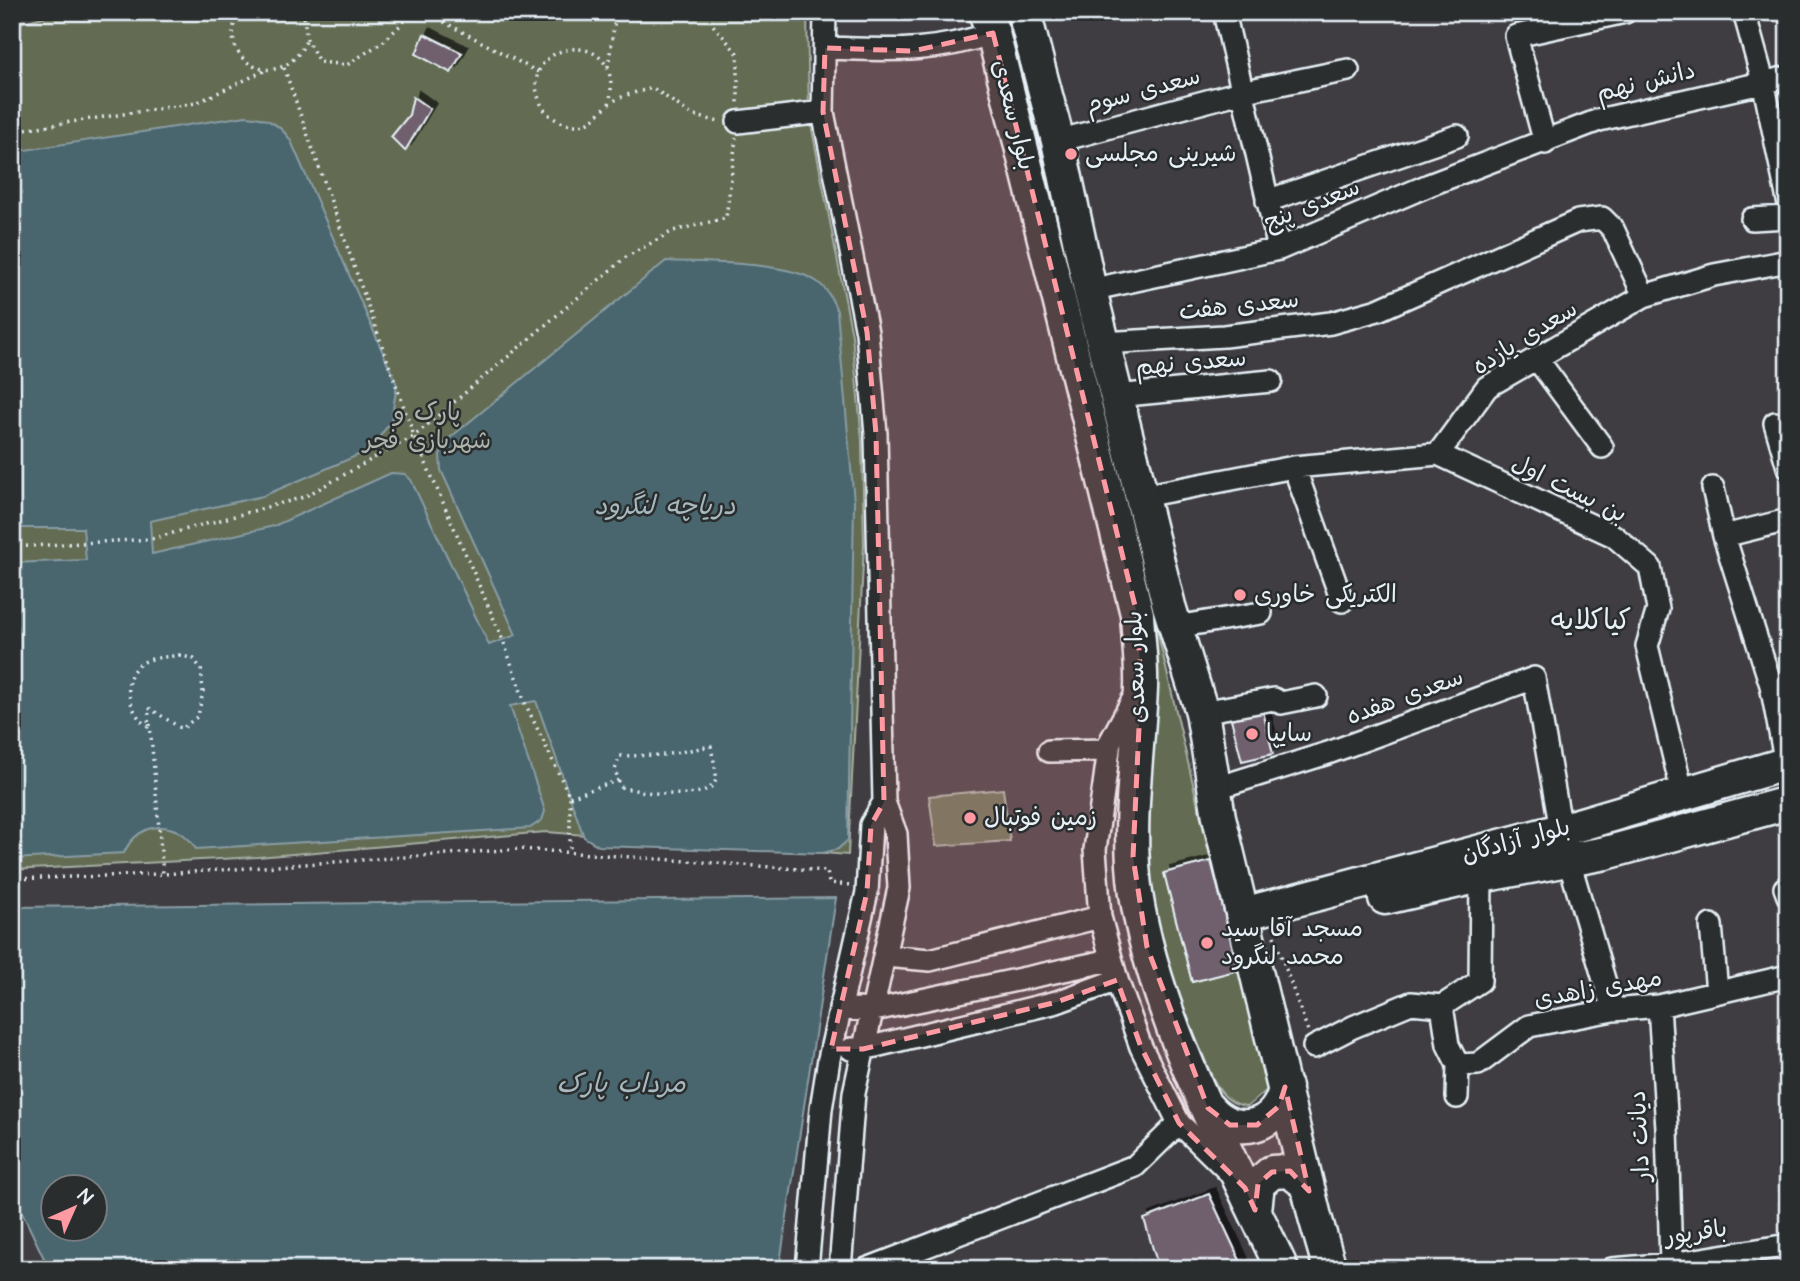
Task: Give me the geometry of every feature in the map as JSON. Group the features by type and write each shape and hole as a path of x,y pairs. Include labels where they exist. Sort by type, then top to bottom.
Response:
{"highway":[{"name":"بلوار سعدی","path":"1024,12 1058,141 1116,396 1175,627 1202,712 1213,789 1253,922 1284,1087 1330,1269"},
{"name":"بلوار سعدی","path":"989,23 1137,614 1141,684 1133,834 1136,894 1147,947 1163,996 1209,1108 1282,1269"},
{"name":"بلوار آزادگان","path":"1253,922 1787,763"},
{"name":"بلوار آزادگان","path":"1253,922 1569,861 1788,803"},
{"path":"1562,830 1569,861"},
{"path":"1209,1108 1230,1125 1257,1125 1279,1106 1284,1087"},
{"path":"1250,1199 1258,1184 1272,1172 1290,1171 1305,1183 1309,1191"}],"street":[{"path":"825,12 823,112 867,332 875,421 884,802 896,834 899,888 855,1093 840,1269"},
{"path":"1545,143 1516,36 1625,12"},
{"path":"1744,12 1763,81 1788,198"},
{"path":"1228,13 1241,92 1279,248"},
{"path":"825,48 913,51 956,45 989,23"},
{"name":"سعدی سوم","path":"1058,141 1241,92 1348,70"},
{"name":"دانش نهم","path":"1545,143 1599,120 1788,77"},
{"path":"738,122 823,112"},
{"path":"1267,201 1457,136"},
{"name":"سعدی پنج","path":"1090,290 1279,248 1429,185 1545,143"},
{"path":"1752,219 1788,217"},
{"name":"سعدی هفت","path":"1103,343 1224,336 1331,323 1378,310 1578,221 1602,218 1613,229 1644,296"},
{"name":"سعدی یازده","path":"1438,454 1487,387 1644,296 1714,275 1788,261"},
{"path":"1537,359 1602,447"},
{"name":"سعدی نهم","path":"1116,396 1271,381"},
{"path":"1774,423 1788,467"},
{"path":"1143,496 1294,467 1438,454"},
{"name":"بن بست اول","path":"1438,454 1520,495 1614,536 1650,567 1658,609 1647,646 1683,795"},
{"path":"1294,467 1342,601"},
{"path":"1713,488 1724,536 1771,685 1787,763"},
{"path":"1724,536 1788,520"},
{"path":"1175,627 1261,612"},
{"name":"سعدی هفده","path":"1213,789 1328,753 1534,678 1562,830"},
{"path":"1141,684 1109,750 1095,850 1100,917 1117,980 1141,1047 1179,1123 1250,1199"},
{"path":"1202,712 1274,699 1281,703 1317,696"},
{"path":"1049,751 1109,750"},
{"path":"807,1269 821,1109 831,1049 867,892 870,825 884,802"},
{"path":"1569,861 1613,1010"},
{"path":"1314,1047 1353,1027 1411,1003 1442,1006 1480,981 1481,876"},
{"path":"886,956 929,960 1100,917"},
{"path":"1711,925 1717,992"},
{"path":"840,1008 874,1010 1111,960"},
{"name":"مهدی زاهدی","path":"1458,1065 1478,1064 1529,1026 1613,1010 1659,1006 1788,976"},
{"path":"831,1049 863,1049 1057,1002 1117,980"},
{"path":"1442,1006 1448,1045 1458,1065 1457,1097"},
{"name":"دیانت دار","path":"1659,1006 1671,1264"},
{"path":"867,1269 1135,1166 1179,1123"},
{"name":"باقرپور","path":"1612,1269 1671,1264 1788,1245"}],"path":[{"path":"240,12 233,32 236,50 248,64 264,71"},
{"path":"299,12 304,18 307,39 318,62 347,65 384,41 414,12"},
{"path":"425,12 538,72"},
{"path":"609,104 613,85 608,67 616,12"},
{"path":"12,547 151,539 303,497 414,436 626,257 673,230 726,218 738,122 737,54 712,24 710,12"},
{"path":"12,131 196,103 264,71 284,68 300,57 307,39"},
{"path":"608,67 592,51 571,47 551,55 538,72 536,91 543,110 559,122 578,125 596,119 609,104 631,93 653,88 692,115 716,122 738,122"},
{"path":"284,68 414,436 503,640 525,703 570,797 570,853"},
{"path":"179,655 194,659 201,669 203,692 198,716 182,729 149,708 149,727 137,719 128,698 131,675 144,662 179,655"},
{"path":"149,708 163,874"},
{"path":"711,746 716,779 712,787 702,793 646,793 621,788 619,780 615,770 620,755 664,755 711,746"},
{"path":"570,797 619,780"},
{"path":"12,879 163,874 519,849 827,871 829,883 850,884 867,892"},
{"path":"1253,922 1314,1047"}],"highlighted area":[{"path":"993,33 1137,614 1141,684 1133,857 1147,947 1208,1108 1230,1125 1257,1125 1279,1106 1285,1087 1309,1191 1290,1171 1272,1172 1258,1184 1255,1210 1245,1188 1179,1123 1141,1047 1117,980 1057,1002 863,1049 831,1049 867,892 871,825 884,802 876,434 867,332 823,112 825,48 913,51"}],"green space":[{"name":"دریاچه لنگرود","path":"62,12 807,12 809,114 852,335 862,440 864,545 848,855 546,832 258,857 12,870 12,25"},
{"path":"1148,620 1155,621 1211,861 1164,873 1192,982 1242,969 1271,1074 1267,1090 1248,1106 1230,1100 1217,1087 1154,936 1147,895 1146,861 1154,706"},
{"name":"زمین فوتبال","path":"1003,789 1010,841 936,846 929,796"}],"water":[{"name":"دریاچه لنگرود","path":"246,116 272,122 291,141 397,385 391,421 370,450 263,496 150,521 152,554 274,526 391,473 405,474 411,480 489,645 516,635 441,470 440,455 446,441 666,261 765,266 802,274 823,287 837,311 854,502 848,840 838,849 823,853 599,846 584,837 536,701 510,706 545,811 542,820 530,828 196,849 179,832 158,827 139,834 130,842 124,853 12,859 12,563 86,560 83,528 12,528 12,152"},
{"name":"مرداب پارک","path":"836,898 779,1269 49,1269 12,1191 12,907"}],"building":[{"path":"424,34 462,53 451,73 416,54"},
{"path":"413,97 430,109 405,151 391,137 409,115"},
{"name":"سایپا","path":"1262,707 1273,754 1242,761 1230,715"},
{"name":"مسجد آقا سید محمد لنگرود","path":"1211,861 1239,970 1192,982 1164,873"},
{"path":"1209,1194 1244,1269 1159,1269 1144,1219"}],"place":[{"name":"شیرینی مجلسی","path":"1071,154"},
{"name":"الکتریکی خاوری","path":"1240,595"},
{"name":"سایپا","path":"1252,734"},
{"name":"زمین فوتبال","path":"970,818"},
{"name":"مسجد آقا سید محمد لنگرود","path":"1207,943"}],"district":[{"name":"کیاکلایه","path":"1591,620"}],"park label":[{"name":"پارک و شهربازی فجر","path":"427,427"}]}
